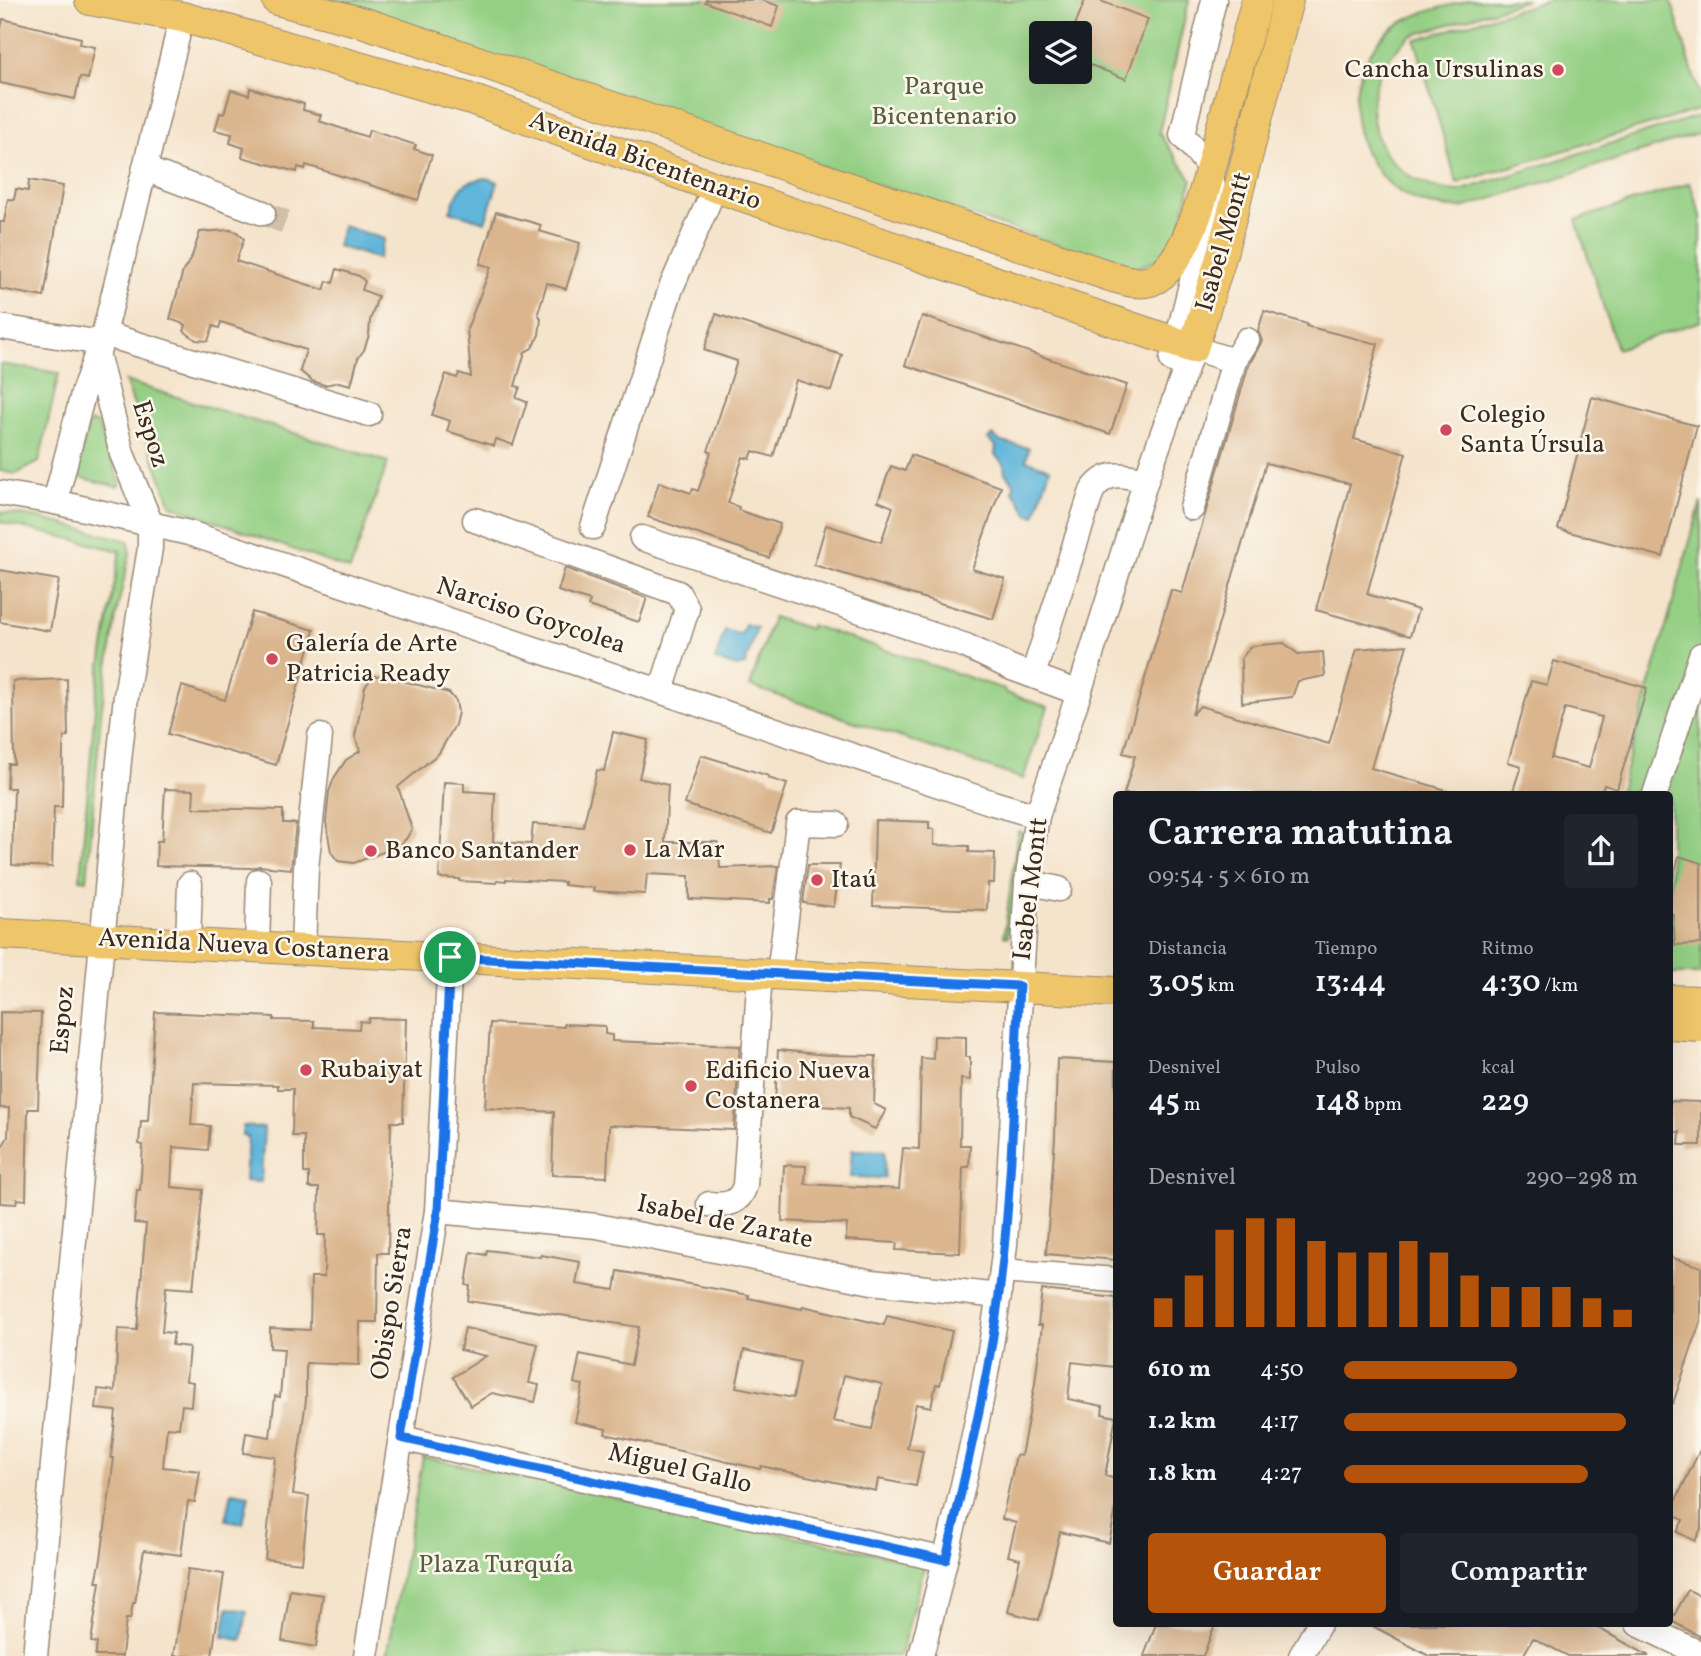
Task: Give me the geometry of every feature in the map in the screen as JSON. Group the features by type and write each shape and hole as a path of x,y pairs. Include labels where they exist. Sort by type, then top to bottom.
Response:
{"main road":[{"name":"Avenida Bicentenario","path":"90,0 182,17 468,98 715,187 1184,345"},
{"name":"Avenida Bicentenario","path":"277,0 368,23 1131,282 1149,282 1161,275 1171,264 1183,245 1211,170"},
{"name":"Isabel Montt","path":"1211,170 1257,0"},
{"name":"Isabel Montt","path":"1184,345 1220,261 1288,0"},
{"name":"Avenida Nueva Costanera","path":"0,934 1113,992"},
{"path":"1673,1000 1701,1001"},
{"path":"1673,1025 1701,1027"}],"street":[{"path":"1211,170 1182,135 1214,0"},
{"name":"Espoz","path":"55,502 84,390 101,345 182,17"},
{"path":"145,169 263,213"},
{"name":"Isabel Montt","path":"921,1656 946,1560 985,1382 999,1296 1027,883 1037,816 1146,480 1184,345 1212,202 1214,186 1211,170"},
{"path":"593,527 671,288 715,187"},
{"path":"0,327 101,345 369,414"},
{"path":"1192,508 1234,361 1247,340"},
{"name":"Espoz","path":"35,1656 126,696 150,548 149,522 122,454 101,345"},
{"path":"1184,345 1234,361"},
{"path":"1033,675 1092,491 1100,479 1112,475 1146,480"},
{"name":"Narciso Goycolea","path":"0,493 55,502 189,533 979,799 1037,816"},
{"path":"475,520 678,593 687,609 661,691"},
{"path":"642,538 966,646 1012,668 1079,693"},
{"path":"1656,791 1701,656"},
{"path":"303,949 306,868 320,736"},
{"path":"709,1204 729,1205 741,1196 745,1185 769,973 798,823 836,824"},
{"path":"257,947 259,881"},
{"path":"1027,883 1059,888"},
{"path":"188,943 190,884"},
{"name":"Obispo Sierra","path":"366,1656 438,1211 450,957"},
{"name":"Isabel de Zarate","path":"438,1211 597,1226 872,1282 999,1296"},
{"path":"1002,1271 1113,1280"},
{"name":"Miguel Gallo","path":"401,1438 946,1560"},
{"path":"1301,1656 1317,1627"},
{"path":"1644,1627 1701,1654"}],"green space":[{"name":"Parque Bicentenario","path":"311,0 1189,0 1159,133 1192,180 1175,237 1159,258 1131,268"},
{"path":"1468,0 1527,0 1411,36 1389,58 1377,82 1372,108 1376,132 1387,154 1405,173 1429,185 1460,191 1701,115 1701,133 1462,208 1435,206 1410,198 1389,183 1373,164 1362,143 1356,119 1356,95 1361,72 1372,50 1397,25 1427,12"},
{"name":"Cancha Ursulinas","path":"1548,0 1671,0 1701,100 1701,109 1457,183 1415,40"},
{"path":"1690,183 1701,216 1701,321 1617,349 1576,220"},
{"path":"0,364 59,373 39,462 16,474 0,471"},
{"path":"125,381 388,462 350,570 171,505"},
{"path":"91,422 98,424 120,482 118,487 79,477 78,464"},
{"path":"1701,502 1701,974 1673,974 1673,791 1620,791"},
{"path":"0,512 39,518 129,541 130,554 117,610 101,713 87,880 80,879 96,696 120,551 0,522"},
{"path":"773,617 810,629 810,625 1004,689 1006,693 1048,707 1023,779 750,686"},
{"path":"1018,831 1023,833 1008,937 1004,936"},
{"name":"Plaza Turquía","path":"423,1457 925,1564 900,1656 387,1656"}],"water":[{"path":"486,178 498,182 485,222 450,211 462,187"},
{"path":"343,226 384,239 378,259 337,246"},
{"path":"993,435 1001,442 1029,448 1026,460 1050,469 1035,516 1028,514 1013,492 1014,483 1005,473 1004,464 995,455 996,446 988,439"},
{"path":"745,624 757,628 745,665 737,667 715,660 725,630 741,635"},
{"path":"243,1126 264,1128 261,1182 245,1181 248,1137 242,1136"},
{"path":"852,1150 885,1151 884,1178 850,1177"},
{"path":"232,1492 249,1495 243,1523 226,1520"},
{"path":"228,1608 247,1611 242,1640 223,1637"}],"building":[{"path":"762,0 779,6 772,27 705,2"},
{"path":"1085,0 1098,0 1148,19 1126,79 1092,66 1092,21 1077,21"},
{"path":"3,19 81,38 80,44 95,47 88,79 80,77 75,99 0,83 0,31"},
{"path":"250,88 304,104 303,110 321,115 319,121 367,137 369,130 416,145 414,149 432,155 418,200 306,165 305,169 298,167 297,172 242,157 244,148 230,143 232,134 215,130 220,113 224,114 231,90 249,95"},
{"path":"29,180 63,186 44,297 0,289 0,222 4,222 8,199 14,200 16,189 28,191"},
{"path":"496,212 541,225 539,231 580,243 566,289 547,283 538,313 541,319 539,335 532,348 525,352 515,386 520,387 516,398 527,402 513,445 496,439 494,446 447,431 450,421 432,415 446,374 457,378 459,373 471,377 467,329 491,267 480,264"},
{"path":"200,232 237,232 244,239 236,261 324,290 327,281 333,283 337,269 359,276 365,281 362,290 378,296 370,321 369,335 358,358 351,385 339,382 325,385 312,381 300,371 306,350 221,322 219,328 213,326 208,341 196,340 184,331 186,325 170,319 183,271 191,259"},
{"path":"1264,311 1307,324 1306,326 1378,344 1354,439 1406,453 1367,594 1418,610 1410,636 1316,610 1350,484 1266,463 1192,715 1200,706 1329,744 1357,649 1407,645 1371,768 1443,791 1125,791 1135,756 1123,753 1171,590 1182,593 1248,367 1262,341 1258,331"},
{"path":"716,314 842,355 831,391 796,380 773,457 753,451 750,459 743,457 728,503 739,507 738,510 780,524 769,558 648,517 659,482 691,493 693,489 698,491 737,361 704,350"},
{"path":"922,316 1127,385 1110,434 905,365"},
{"path":"1592,397 1697,426 1663,557 1558,529"},
{"path":"911,455 1001,487 972,569 1005,579 993,619 814,565 826,525 881,542 893,507 878,501 891,466 905,471"},
{"path":"565,568 647,598 639,622 588,606 590,601 558,591"},
{"path":"0,570 59,580 50,631 0,622"},
{"name":"Galería de Arte Patricia Ready","path":"252,612 314,630 276,765 168,734 182,686 225,700"},
{"path":"1284,643 1298,654 1323,652 1325,676 1298,681 1292,697 1242,703 1241,659 1251,646"},
{"path":"1554,661 1647,688 1617,789 1604,785 1602,791 1513,791 1521,766 1508,762 1531,681 1547,685","holes":["1565,708 1602,717 1589,768 1551,758"]},
{"path":"373,676 384,676 449,693 456,701 458,712 455,725 439,753 398,787 412,829 406,839 397,847 354,863 338,861 331,852 326,822 329,792 334,778 346,760 360,751 355,736 365,687"},
{"path":"67,679 68,736 64,737 63,746 62,807 54,807 52,867 12,865 14,788 7,788 8,764 14,764 13,681"},
{"path":"613,732 648,740 639,778 668,785 665,842 718,842 720,868 778,866 770,903 689,899 689,876 647,874 645,894 593,891 594,888 564,885 564,882 506,879 497,880 497,883 439,878 444,782 464,783 464,791 495,793 493,842 531,844 533,824 583,827 597,770 604,771"},
{"path":"701,755 787,784 771,833 685,804"},
{"path":"165,789 194,790 193,808 283,810 283,823 296,823 291,869 259,866 156,866 157,841 162,841"},
{"path":"875,820 929,822 929,829 934,829 934,845 969,846 969,852 995,853 994,883 988,883 987,910 873,906"},
{"path":"1679,856 1701,863 1701,944 1675,945 1673,879"},
{"name":"Itaú","path":"808,865 840,865 834,907 803,903"},
{"path":"0,1012 41,1013 38,1109 28,1109 26,1200 17,1199 16,1204 0,1203 0,1150 8,1137 9,1108 0,1108"},
{"path":"155,1012 274,1017 274,1020 314,1021 314,1027 359,1029 360,1021 368,1022 369,1018 406,1019 403,1122 391,1122 388,1253 378,1253 377,1322 360,1322 359,1365 306,1363 306,1400 293,1494 309,1496 302,1563 265,1559 275,1457 243,1453 246,1433 270,1437 275,1396 280,1397 284,1349 270,1348 270,1328 310,1330 311,1277 324,1277 325,1235 318,1235 319,1188 309,1188 309,1173 304,1173 304,1136 292,1136 293,1089 278,1089 278,1085 194,1083 191,1125 210,1126 208,1150 173,1147 171,1187 203,1190 193,1289 166,1287 162,1332 174,1333 172,1345 189,1347 186,1381 193,1382 191,1406 182,1405 179,1428 167,1427 163,1467 200,1471 195,1502 188,1501 181,1555 144,1550 135,1603 130,1619 126,1619 122,1656 95,1656 97,1643 91,1642 100,1582 96,1582 114,1458 111,1458 116,1411 96,1409 98,1389 115,1391 118,1329 137,1330 146,1224 134,1223 137,1190 140,1190 143,1145 139,1144 141,1121 148,1121"},
{"path":"490,1023 605,1026 605,1034 612,1035 612,1041 740,1046 734,1130 609,1125 607,1177 552,1175 554,1112 485,1108"},
{"path":"934,1036 966,1037 966,1057 970,1057 970,1080 961,1079 960,1145 970,1145 969,1167 963,1167 960,1253 896,1250 897,1243 846,1240 847,1224 782,1221 784,1165 806,1166 805,1184 899,1189 903,1148 919,1149 921,1058 933,1059"},
{"path":"778,1050 876,1056 874,1104 886,1110 875,1129 849,1117 849,1108 775,1103"},
{"path":"1057,1059 1113,1062 1113,1260 1046,1254 1055,1138"},
{"path":"1673,1101 1701,1102 1701,1145 1679,1145 1680,1132 1673,1132"},
{"path":"487,1250 580,1262 576,1284 615,1290 618,1271 749,1295 748,1298 802,1309 803,1306 884,1325 887,1316 952,1331 940,1385 936,1384 931,1407 916,1404 907,1448 923,1451 916,1486 878,1479 876,1491 761,1466 760,1469 605,1434 606,1429 575,1422 583,1385 574,1383 580,1354 631,1365 639,1327 468,1301 470,1286 466,1285 471,1252 486,1255","holes":["744,1350 800,1362 793,1398 736,1387","844,1375 882,1384 872,1429 833,1421"]},
{"path":"1673,1258 1701,1267 1701,1320 1673,1403"},
{"path":"1042,1290 1113,1298 1113,1367 1072,1362 1068,1399 1103,1406 1102,1414 1113,1416 1113,1433 1105,1476 1113,1478 1113,1524 1109,1543 1060,1532 1039,1620 1008,1612 1020,1559 1008,1556 1016,1523 1002,1519 1016,1455 1021,1456 1035,1383 1042,1325 1038,1325"},
{"path":"465,1328 538,1344 529,1383 539,1385 535,1402 492,1393 471,1406 453,1377 486,1356 460,1350"},
{"path":"1701,1448 1701,1529 1695,1541 1677,1532 1683,1520 1673,1514 1673,1506"},
{"path":"188,1569 224,1574 212,1656 174,1656"},
{"path":"290,1590 323,1595 316,1647 282,1641"},
{"path":"1688,1590 1701,1596 1701,1637 1673,1622"},
{"path":"1155,1627 1214,1627 1203,1656 1144,1656"},
{"path":"1375,1627 1596,1627 1649,1656 1568,1656 1533,1638 1523,1656 1429,1656"}],"tunnel":[{"path":"263,213 293,225"}],"place":[{"name":"Cancha Ursulinas","path":"1558,70"},
{"name":"Colegio Santa Úrsula","path":"1446,430"},
{"name":"Galería de Arte Patricia Ready","path":"272,659"},
{"name":"La Mar","path":"630,850"},
{"name":"Banco Santander","path":"371,851"},
{"name":"Itaú","path":"817,880"},
{"name":"Rubaiyat","path":"306,1070"},
{"name":"Edificio Nueva Costanera","path":"691,1086"}],"route":[{"path":"450,957 1019,986 1005,1244 999,1296 985,1382 946,1560 401,1438 438,1211 450,957"}]}
